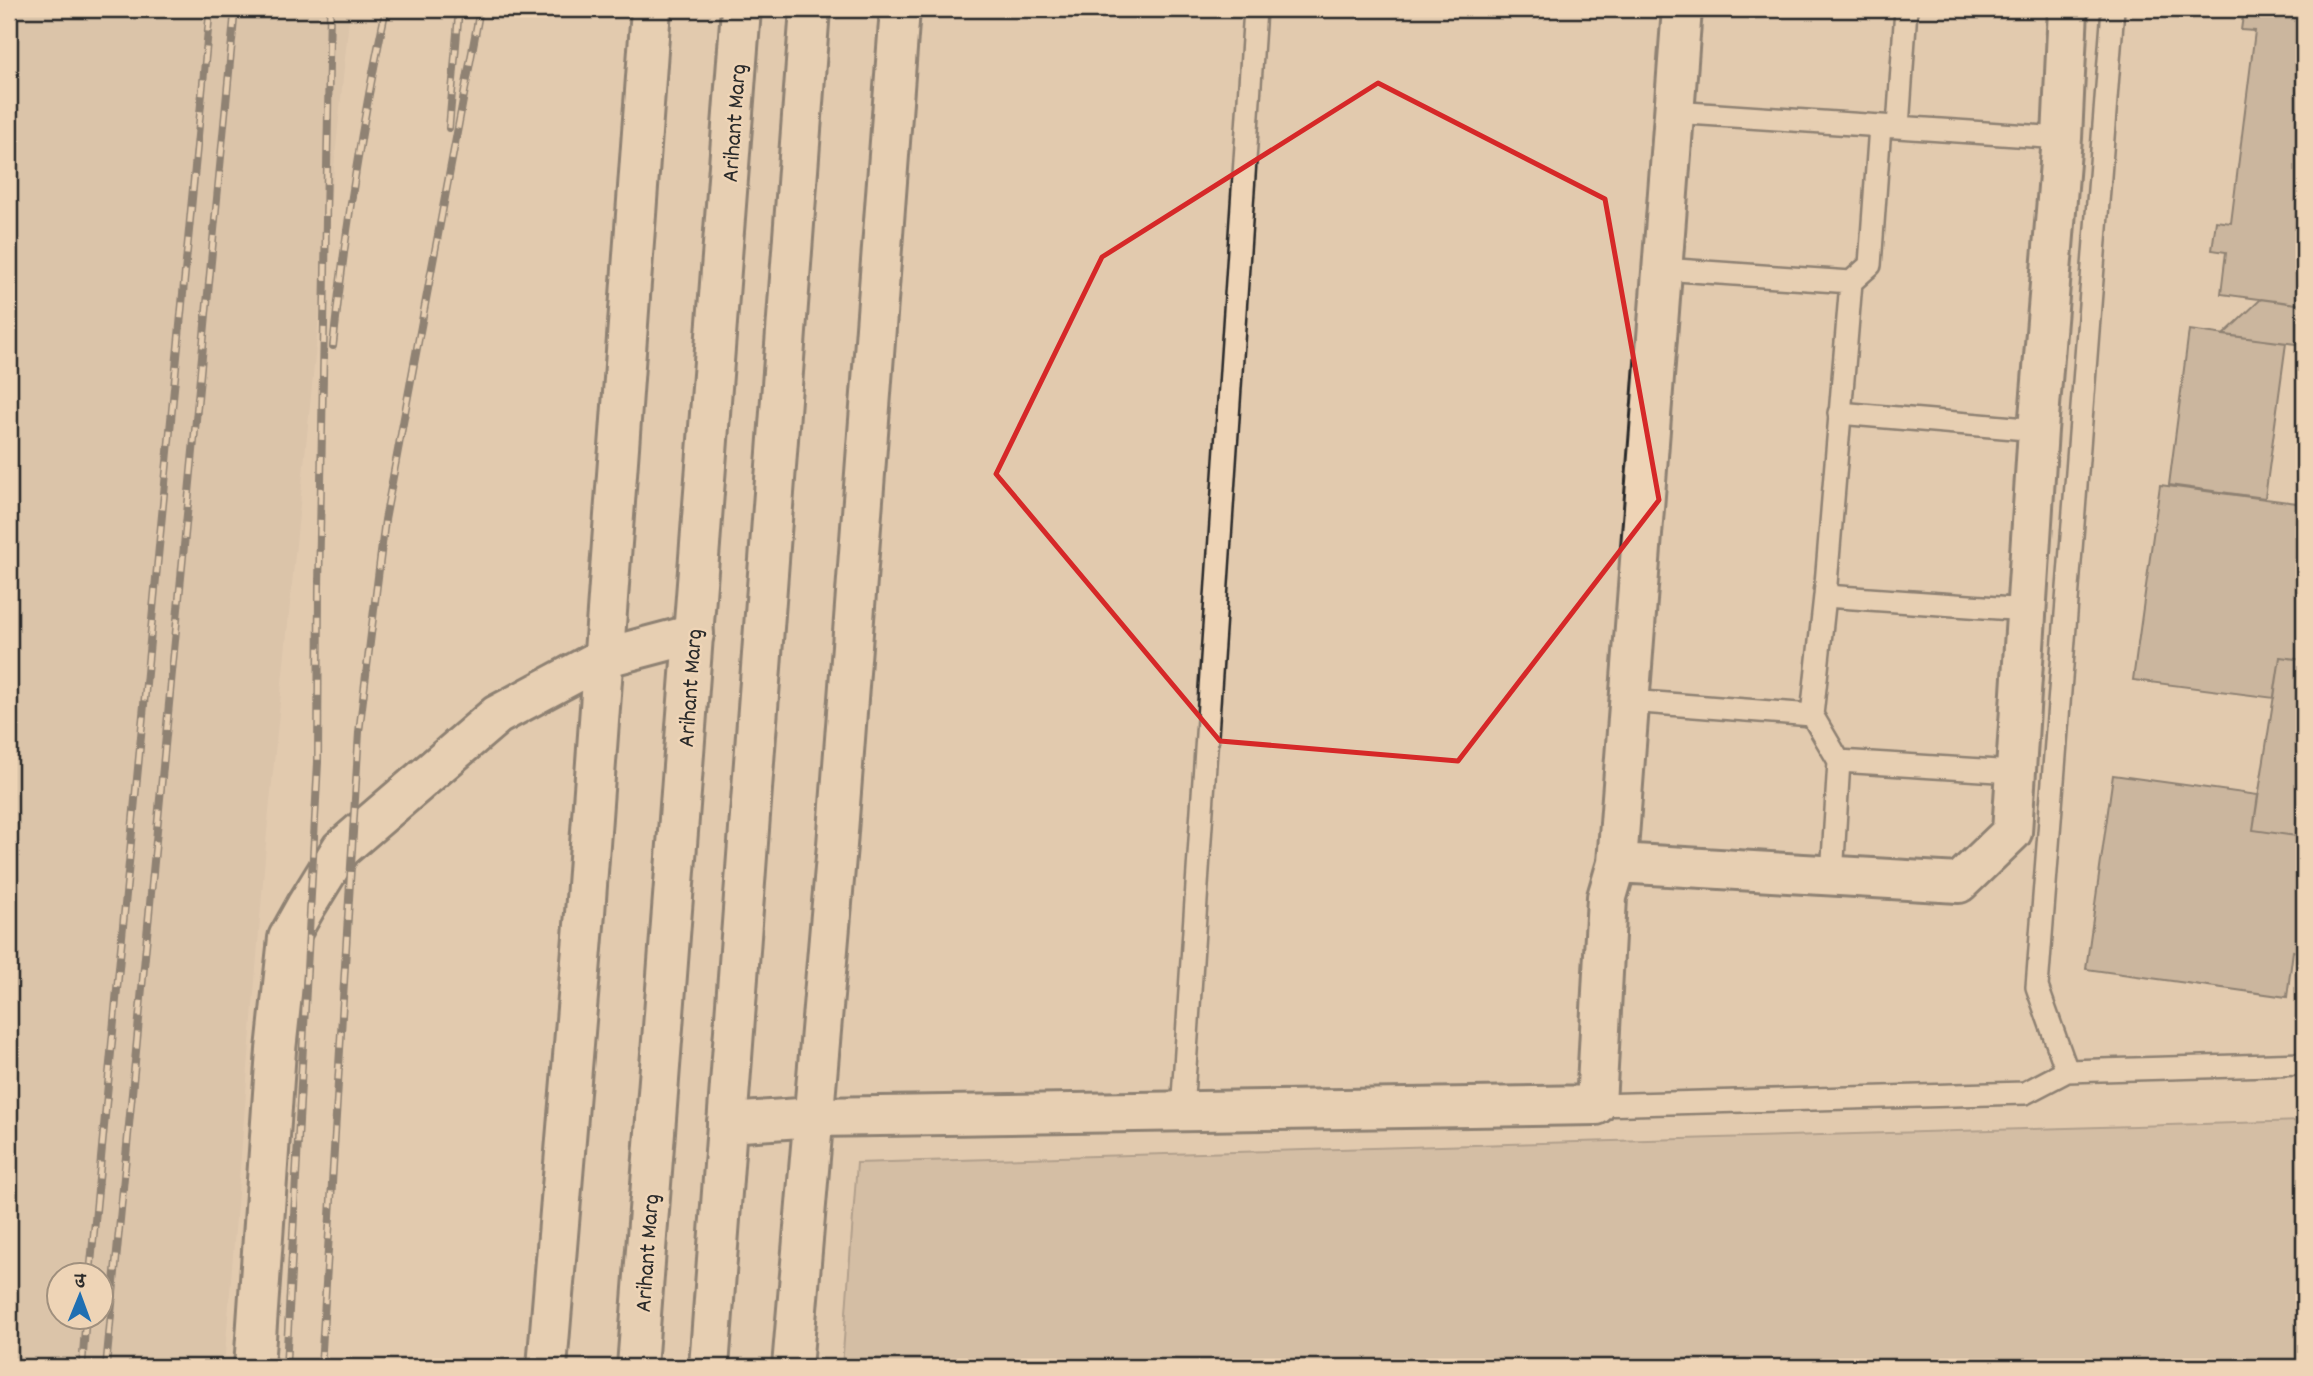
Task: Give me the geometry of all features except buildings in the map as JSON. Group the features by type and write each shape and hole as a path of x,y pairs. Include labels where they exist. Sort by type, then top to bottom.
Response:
{"street":[{"path":"547,1367 585,913 651,9"},
{"name":"Arihant Marg","path":"637,1367 741,9"},
{"path":"709,1367 810,9"},
{"path":"792,1367 814,1117 900,9"},
{"path":"727,1123 814,1117 1596,1105 1607,897 1617,863 1672,112 1682,9"},
{"path":"1617,863 1959,883 2011,832 2038,430 2062,138 2068,9"},
{"path":"254,1367 276,1049 288,938 341,849 497,715 603,658 694,634"}],"lane":[{"path":"1182,1112 1255,9"},
{"path":"1832,876 1839,761 1812,715 1825,596 1851,282 1870,265 1906,9"},
{"path":"2067,1071 2037,986 2113,9"},
{"path":"1672,112 2062,138"},
{"path":"1662,270 1851,282"},
{"path":"1839,413 2038,430"},
{"path":"1825,596 2027,610"},
{"path":"1629,701 1812,715"},
{"path":"1839,761 2014,772"},
{"path":"1596,1105 2025,1093 2067,1071 2304,1064"}],"highlighted area":[{"path":"1378,83 1605,199 1659,500 1458,761 1220,741 996,474 1102,257"}],"shaded area":[{"path":"9,9 350,9 267,832 224,1367 9,1367"},
{"path":"2304,1121 2304,1367 842,1367 857,1163"}],"railway":[{"path":"91,1260 210,9"},
{"path":"106,1367 235,9"},
{"path":"286,1367 318,762 330,9"},
{"path":"333,346 355,176 386,9"},
{"path":"449,128 459,9"},
{"path":"321,1367 359,732 385,520 480,9"},
{"path":"82,1367 85,1330"}]}
